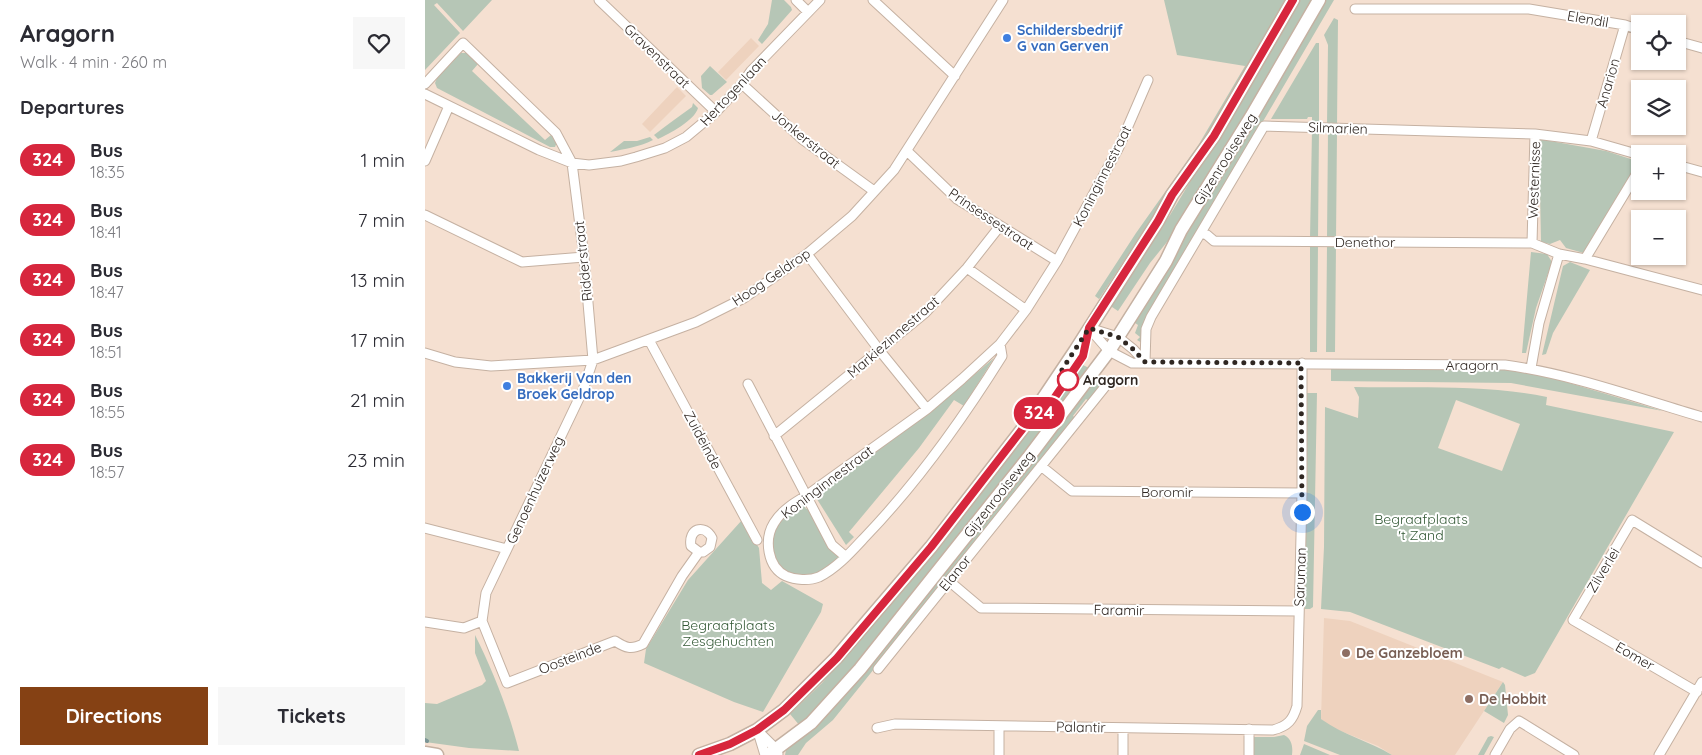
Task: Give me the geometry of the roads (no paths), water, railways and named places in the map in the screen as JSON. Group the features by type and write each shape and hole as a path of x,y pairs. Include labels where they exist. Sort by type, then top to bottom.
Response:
{"main road":[{"name":"Gijzenrooiseweg","path":"699,755 730,744 757,730 784,710 837,658 931,547 1024,427 1158,221 1172,195 1214,136 1293,0"},
{"name":"Gijzenrooiseweg","path":"772,754 811,723 860,669 1028,458 1109,351 1166,261 1181,230 1251,117 1319,0"},
{"path":"425,753 437,755"}],"street":[{"name":"Gravenstraat","path":"599,0 716,112"},
{"path":"795,0 808,12"},
{"name":"Hertogenlaan","path":"425,94 539,150 571,163 589,165 621,161 665,148 692,132 716,112 742,84 751,71 820,0"},
{"path":"873,0 955,76"},
{"name":"Hoog Geldrop","path":"425,353 455,362 491,366 593,360 696,322 744,298 807,254 853,216 894,170 1003,0"},
{"name":"Elendil","path":"1355,9 1529,10 1631,27"},
{"name":"Anarion","path":"1591,142 1625,25"},
{"path":"425,84 463,43 556,133 571,163"},
{"path":"1686,43 1702,48"},
{"name":"Koninginnestraat","path":"1000,344 1002,356 972,403 880,521 846,557 832,569 817,578 795,579 774,568 770,556 769,538 773,524 790,506 807,496 927,408 963,379 1000,344 1026,310 1057,261 1119,147 1148,80"},
{"name":"Jonkerstraat","path":"742,84 802,139 874,191"},
{"path":"425,161 449,106"},
{"name":"Silmarien","path":"1201,233 1264,126 1535,134"},
{"name":"Westernisse","path":"1532,243 1535,134 1591,142 1631,153"},
{"name":"Prinsessestraat","path":"907,151 957,199 1057,261"},
{"name":"Ridderstraat","path":"571,163 584,257 593,360"},
{"path":"1686,168 1702,172"},
{"path":"1585,259 1631,183"},
{"path":"425,215 522,262 584,257"},
{"name":"Markiezinnestraat","path":"774,436 925,313 967,268 1000,226"},
{"path":"1145,362 1146,329 1151,317 1201,233"},
{"name":"Denethor","path":"1201,233 1214,241 1532,243"},
{"path":"1532,243 1559,254 1702,290"},
{"path":"807,254 880,351 927,408"},
{"path":"1531,368 1539,323 1559,254"},
{"path":"967,268 1026,310"},
{"path":"1089,328 1118,337 1145,362"},
{"name":"Aragorn","path":"1089,328 1109,351 1132,363 1505,364 1531,368 1702,417"},
{"name":"Zuideinde","path":"649,340 757,540"},
{"name":"Genoenhuizerweg","path":"482,621 486,594 583,390 593,360"},
{"name":"Saruman","path":"1285,726 1294,717 1297,706 1302,493 1301,363"},
{"name":"Elanor","path":"878,669 1108,383"},
{"path":"748,384 832,545 846,557"},
{"name":"Boromir","path":"1041,466 1072,492 1302,493"},
{"name":"Zilverlei","path":"1573,620 1632,520 1702,563"},
{"path":"425,528 507,549"},
{"name":"Oosteinde","path":"482,621 507,683 615,641 624,647 633,649 643,644 682,576 699,552"},
{"name":"Faramir","path":"949,581 981,608 1299,611"},
{"name":"Eomer","path":"1573,620 1697,692"},
{"path":"425,622 464,628 482,621"},
{"path":"1659,755 1702,682"},
{"path":"1495,755 1510,729 1519,721 1574,755"},
{"name":"Palantir","path":"877,728 895,724 1273,730 1285,726"},
{"path":"999,726 999,755"},
{"path":"1123,728 1123,755"},
{"path":"1249,729 1249,755"},
{"path":"757,730 772,754"}],"place":[{"name":"Schildersbedrijf G van Gerven","path":"1007,38"},
{"name":"Aragorn","path":"1068,380"},
{"name":"Bakkerij Van den Broek Geldrop","path":"507,386"},
{"name":"De Ganzebloem","path":"1346,653"},
{"name":"De Hobbit","path":"1469,699"}],"park label":[{"name":"Begraafplaats 't Zand","path":"1421,528"},
{"name":"Begraafplaats Zesgehuchten","path":"728,634"}]}
